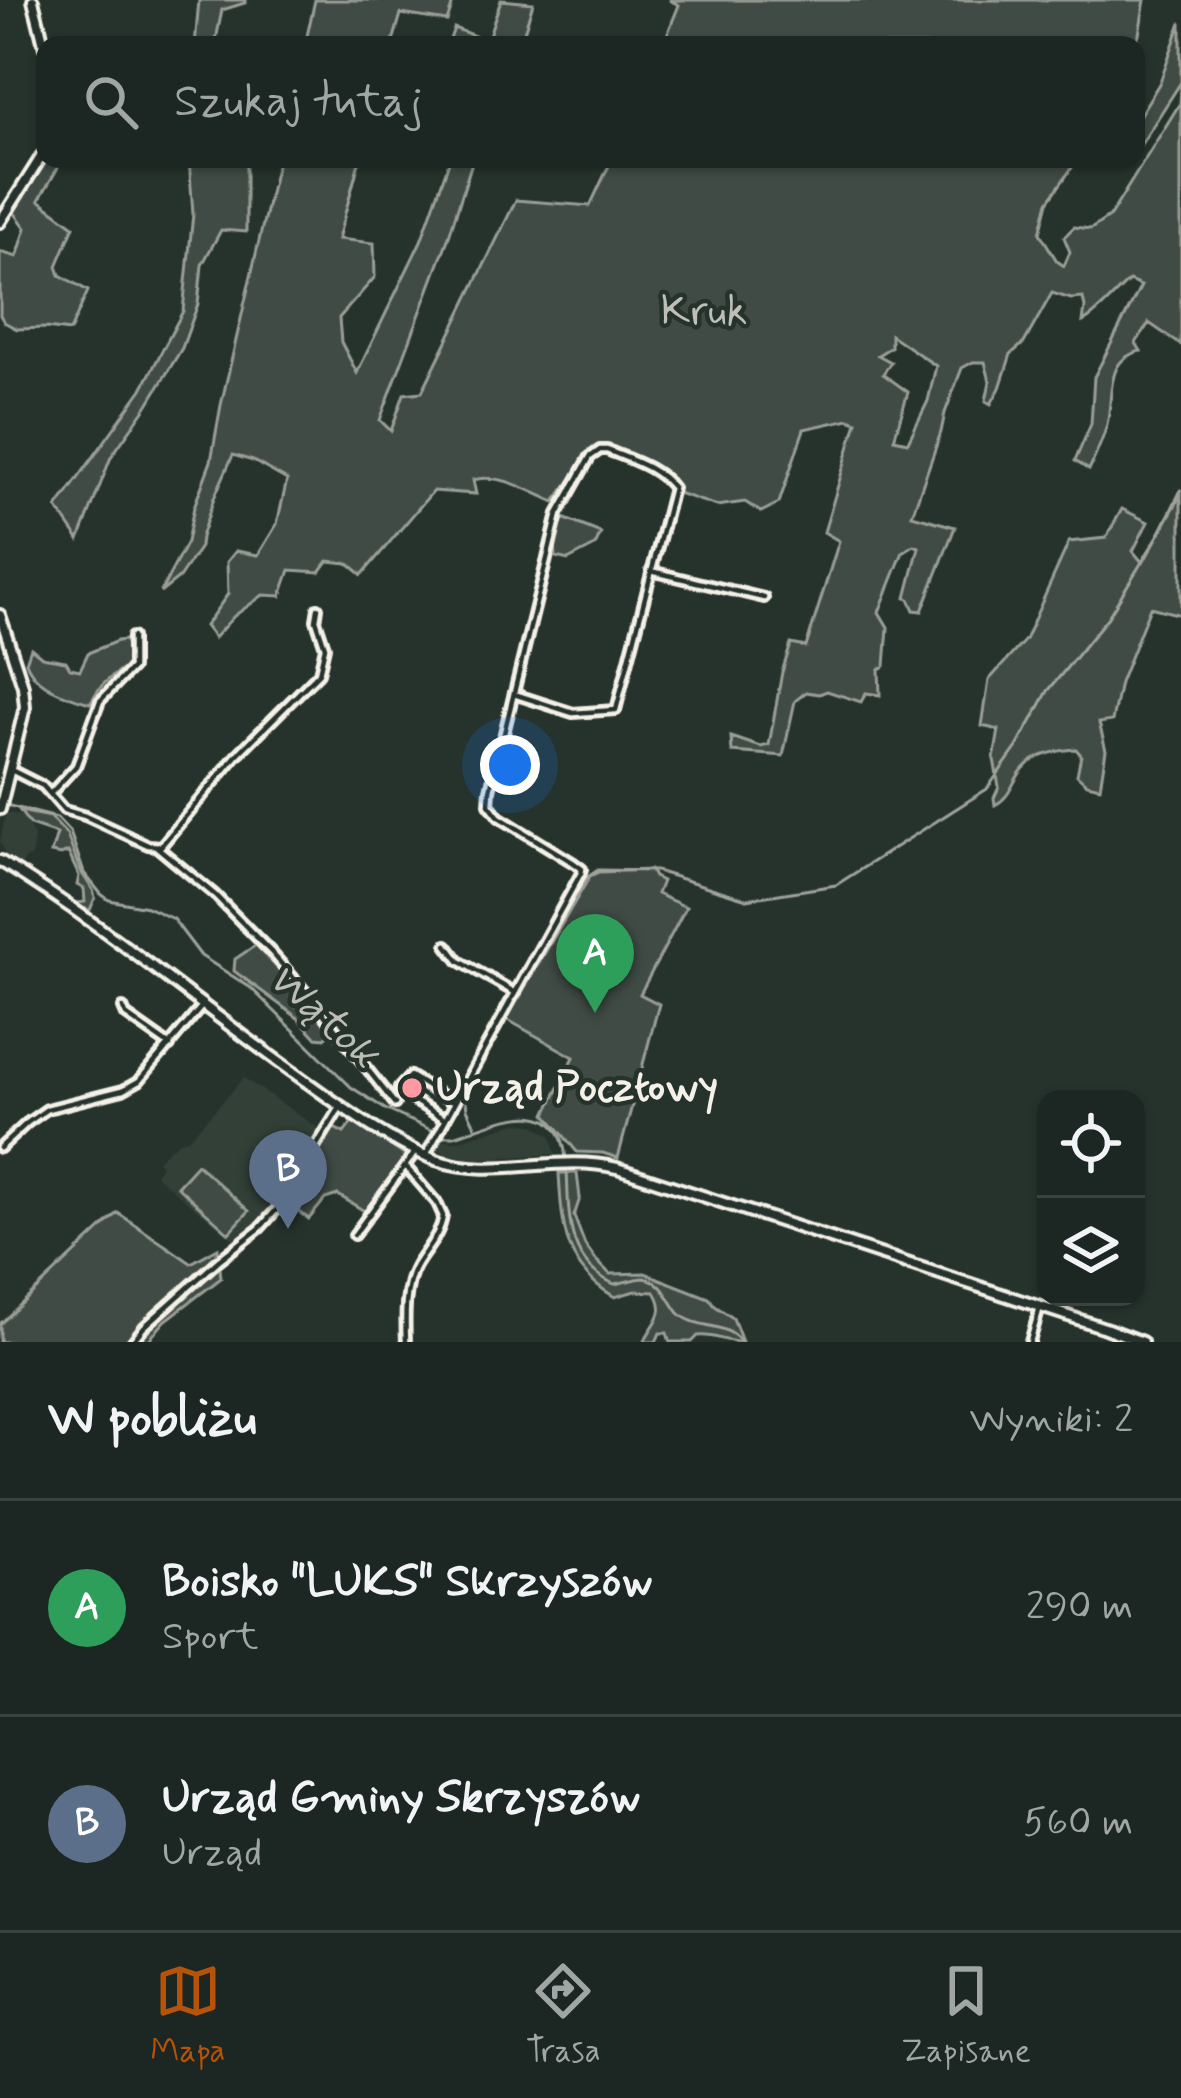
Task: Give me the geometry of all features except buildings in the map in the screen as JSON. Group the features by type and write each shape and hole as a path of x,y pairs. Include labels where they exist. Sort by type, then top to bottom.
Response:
{"street":[{"path":"33,0 42,36"},
{"path":"0,222 36,165"},
{"path":"354,1235 433,1140 582,869 499,817 490,808 490,790 558,514 592,453 607,450 649,467 673,488 616,710 574,713 514,694"},
{"path":"651,572 764,598"},
{"path":"157,847 236,756 319,674 325,647 316,620 318,608"},
{"path":"0,615 25,696 21,732 0,809"},
{"path":"51,794 76,766 100,701 132,668 132,637"},
{"path":"10,770 51,794 64,810 157,847 215,895 311,998 395,1104"},
{"path":"0,861 341,1106 421,1154 472,1167 575,1163 617,1168 1037,1305"},
{"path":"447,945 459,961 516,993"},
{"path":"0,1148 47,1108 139,1081 202,1006"},
{"path":"123,1009 125,1016 170,1046"},
{"path":"444,1119 400,1088 410,1076 454,1103"},
{"path":"132,1342 278,1209 341,1106"},
{"path":"406,1167 443,1216 437,1235 412,1272 406,1342"},
{"path":"1030,1342 1040,1306 1142,1342"}],"shaded area":[{"path":"6,813 23,815 34,837 31,858 19,867 8,859 0,842"},
{"path":"244,1078 321,1130 285,1191 238,1243 155,1175 161,1165 157,1160 188,1139"},
{"path":"516,1123 533,1124 551,1136 555,1154 463,1160 438,1150 441,1140 456,1141"}],"green space":[{"path":"199,0 245,0 222,10 217,36 196,36"},
{"path":"315,0 454,0 447,21 401,14 395,36 307,36"},
{"path":"501,0 533,3 523,36 489,36"},
{"path":"669,0 1145,0 1138,36 667,36 679,5"},
{"path":"1181,22 1181,82 1145,138 1145,106 1160,82"},
{"path":"454,28 474,36 451,36"},
{"name":"Kruk","path":"1181,86 1181,345 1149,323 1136,343 1141,351 1129,355 1116,370 1107,424 1089,470 1075,461 1091,424 1094,377 1141,286 1129,281 1083,322 1083,298 1052,293 1024,343 1011,354 991,404 986,401 990,381 985,362 962,368 912,515 955,527 922,611 914,610 906,598 919,547 914,545 903,552 879,612 888,627 885,666 879,669 880,695 866,693 861,702 827,691 806,692 795,701 783,756 732,752 731,737 761,747 769,745 791,644 806,647 839,541 824,532 857,422 849,419 804,429 779,503 761,512 745,502 717,506 680,494 655,467 601,445 555,502 515,484 483,478 473,480 476,494 433,491 362,575 348,563 328,561 320,572 290,570 281,596 263,595 214,638 205,626 228,594 227,562 236,551 258,555 277,524 287,480 233,455 200,547 179,578 160,593 187,542 211,461 276,168 358,168 338,239 374,243 375,277 339,318 341,342 357,373 421,241 447,168 470,168 380,420 391,431 404,394 422,392 516,200 590,206 608,168 1072,168 1048,202 1040,233 1064,266 1070,252 1064,237 1074,227 1091,229 1110,216 1140,168 1145,168 1145,160 1180,103","holes":["891,335 936,366 928,401 908,442 894,439 908,392 883,374 891,362 878,355 891,347"]},
{"path":"36,165 58,168 39,200 74,226 57,266 60,275 88,291 70,331 17,329 0,315 0,252 17,257 26,228 10,207"},
{"path":"190,168 246,168 246,232 221,230 202,265 198,304 182,348 111,457 79,540 57,508 142,389 183,311 193,214"},
{"path":"1181,495 1181,615 1150,607 1120,683 1112,721 1099,723 1106,750 1100,787 1077,775 1081,755 1076,749 1064,750 1027,765 995,805 999,730 982,726 989,680 1025,640 1069,542 1106,538 1122,509 1148,522 1133,551 1143,563"},
{"path":"563,518 601,533 595,546 568,560 556,557 555,542"},
{"path":"125,640 127,664 90,703 44,684 26,662 31,648 42,657 66,661 70,668 80,670 88,653"},
{"path":"20,811 50,817 67,835 93,890 90,910 78,907 77,903 85,902 84,889 77,885 79,876 68,852 51,853 57,834 30,825"},
{"path":"650,870 662,881 657,894 686,907 640,994 659,1004 618,1158 577,1152 546,1114 574,1057 506,1019 590,876"},
{"path":"256,945 338,1027 325,1038 316,1037 234,971 235,959"},
{"path":"353,1121 406,1156 366,1212 338,1195 325,1199 309,1219 287,1204 332,1127 344,1133"},
{"path":"197,1164 249,1211 229,1233 177,1186"},
{"path":"559,1173 577,1173 580,1198 574,1216 585,1245 610,1274 645,1273 709,1298 733,1318 742,1342 698,1336 692,1342 670,1342 667,1333 660,1333 656,1342 644,1342 658,1318 655,1292 615,1297 585,1273 569,1244"},
{"path":"118,1213 191,1263 218,1248 221,1278 165,1321 147,1342 0,1342 0,1324"}],"waterway":[{"path":"548,945 585,879 598,870 656,871 747,899 836,885 987,789 1048,691 1108,617 1181,490"},
{"name":"Wątok","path":"2,804 57,818 70,832 84,873 101,894 173,919 201,956 251,988 351,1087 385,1109 444,1136 506,1119 539,1117 561,1137 566,1159"},
{"path":"511,1011 543,954"},
{"path":"475,1126 465,1095 506,1020"},
{"name":"Wątok","path":"567,1168 573,1235 586,1263 614,1284 651,1280 686,1318 727,1331 741,1342"}],"place":[{"name":"Boisko \"LUKS\" Skrzyszów","path":"595,1013"},
{"name":"Urząd Pocztowy","path":"412,1088"},
{"name":"Urząd Gminy Skrzyszów","path":"288,1229"}]}
